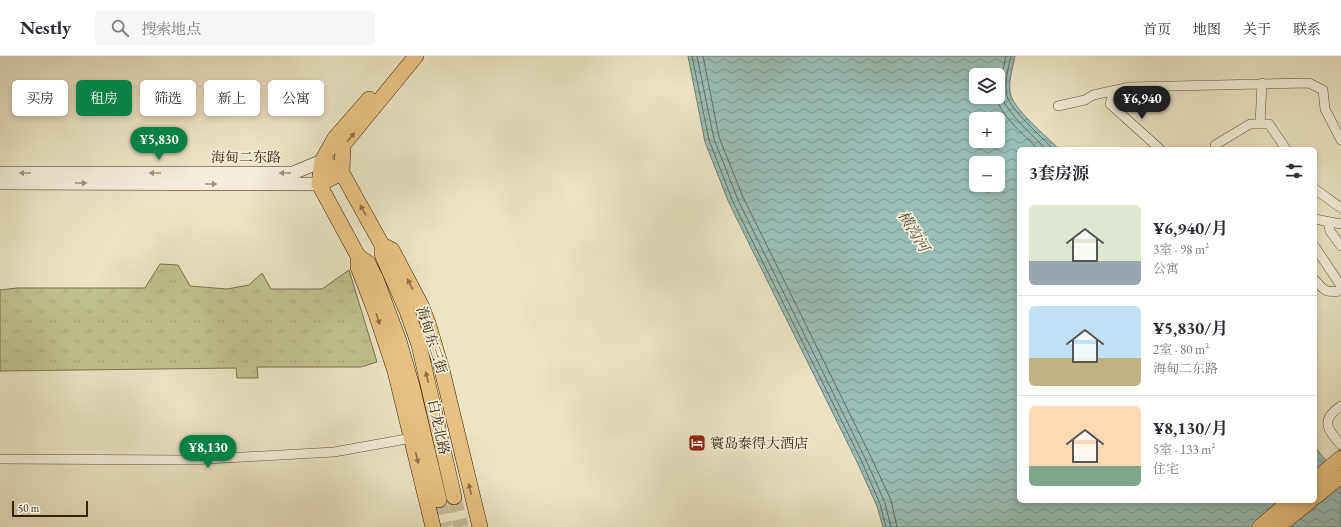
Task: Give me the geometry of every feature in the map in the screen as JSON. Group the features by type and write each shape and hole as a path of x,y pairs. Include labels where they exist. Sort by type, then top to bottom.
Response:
{"main road":[{"path":"406,56 335,138 322,161 319,184 358,256 358,267 392,360 433,527"},
{"path":"342,173 344,145 416,56"},
{"path":"322,161 342,173"},
{"name":"海甸二东路","path":"0,173 293,173 322,161"},
{"path":"319,184 342,173"},
{"name":"海甸东三街","path":"342,173 382,244 392,250 421,305 447,389 480,527"},
{"name":"海甸二东路","path":"0,183 319,184"},
{"name":"白龙北路","path":"382,244 382,254 407,311 419,345 454,497"},
{"name":"白龙北路","path":"358,256 368,263 380,287 398,336 412,386 439,500"},
{"path":"1317,478 1341,458"},
{"path":"1317,495 1341,476"},
{"path":"1260,527 1288,503"},
{"path":"1278,527 1308,503"}],"street":[{"path":"1260,124 1262,83"},
{"path":"1058,106 1085,100 1093,95 1130,87 1152,85 1178,86 1309,83 1323,90 1325,109 1341,140"},
{"path":"1117,90 1113,95 1110,104 1158,147"},
{"path":"1216,147 1215,145 1250,124 1269,124 1285,147"},
{"path":"1317,190 1341,208"},
{"path":"1317,219 1341,224"},
{"path":"1328,222 1330,231 1341,246"},
{"path":"1317,250 1341,286"},
{"path":"1317,282 1323,290 1329,292 1341,291"},
{"path":"1341,406 1332,412 1327,420 1328,431 1341,445"},
{"path":"0,459 207,459 334,452 412,438"}],"green space":[{"path":"160,264 178,265 190,286 227,289 249,285 262,273 271,289 322,289 349,270 377,362 361,367 257,367 258,378 237,378 236,368 0,371 0,290 17,288 145,288"}],"water":[{"name":"横沟河","path":"688,56 1015,56 1010,81 1011,96 1025,116 1057,147 1017,147 1017,503 1317,503 1317,449 1341,479 1341,527 883,527 877,506 858,464 729,203 705,142"}],"tunnel":[{"path":"454,497 461,527"},
{"path":"439,500 445,527"}],"place":[{"name":"寰岛泰得大酒店","path":"697,443"}]}
